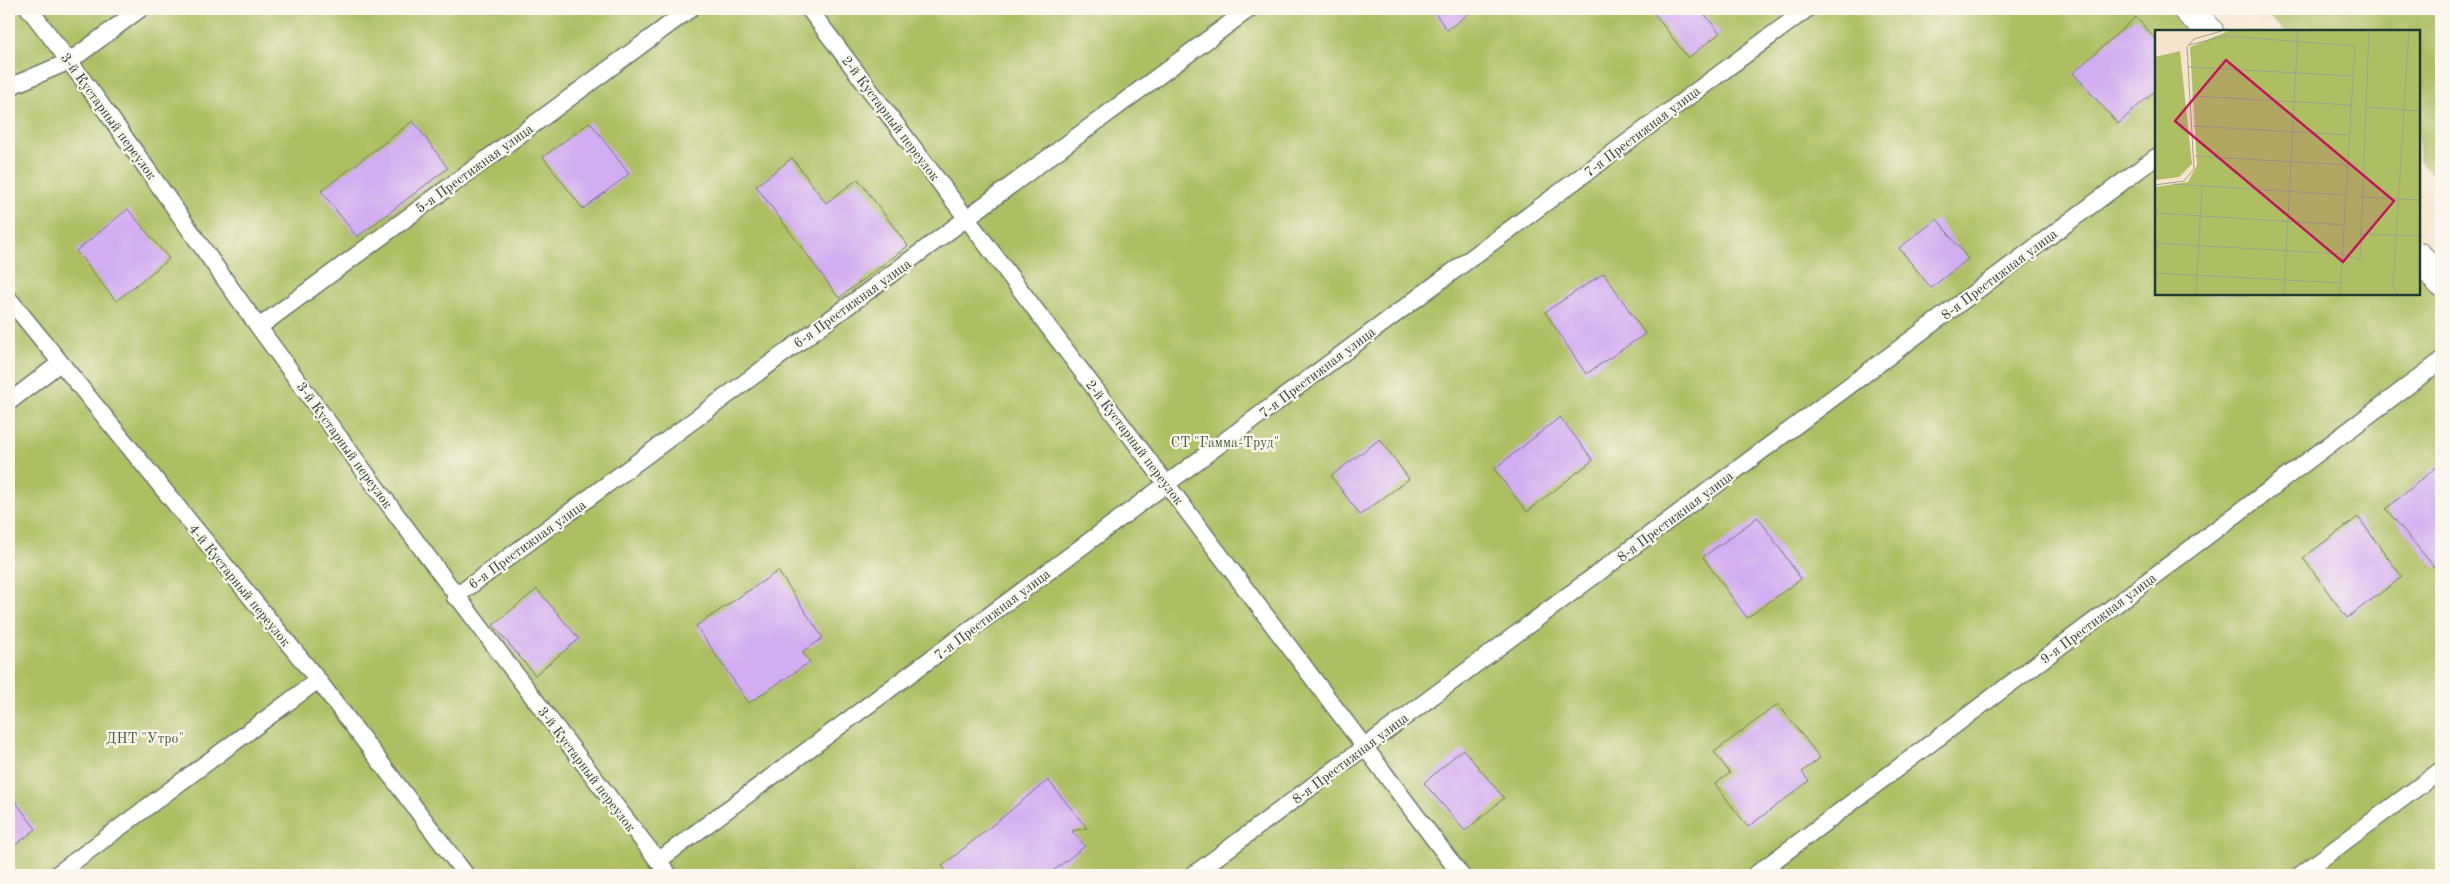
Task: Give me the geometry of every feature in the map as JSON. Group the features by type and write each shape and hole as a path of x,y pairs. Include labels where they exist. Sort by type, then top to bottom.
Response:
{"street":[{"path":"2187,9 2208,30"},
{"path":"2420,258 2441,282"}],"lane":[{"name":"3-й Кустарный переулок","path":"29,9 70,61 259,327 455,597 669,875"},
{"path":"9,87 70,61 140,9"},
{"name":"5-я Престижная улица","path":"259,327 690,9"},
{"name":"2-й Кустарный переулок","path":"809,9 1461,875"},
{"name":"6-я Престижная улица","path":"455,597 1249,9"},
{"name":"7-я Престижная улица","path":"658,861 1807,9"},
{"name":"8-я Престижная улица","path":"1194,875 2155,158"},
{"name":"4-й Кустарный переулок","path":"9,299 318,680 466,875"},
{"name":"9-я Престижная улица","path":"1755,875 2441,361"},
{"path":"9,402 60,362"},
{"path":"56,875 318,680"},
{"path":"2300,875 2441,770"}],"green space":[{"name":"СТ \"Гамма-Труд\"","path":"9,9 2169,9 2190,30 2155,30 2155,295 2420,295 2420,274 2441,297 2441,875 9,875"},
{"path":"2262,9 2441,9 2441,183 2420,162 2420,30 2284,30"}],"building":[{"path":"1432,9 1475,9 1447,30"},
{"path":"1657,9 1700,9 1720,33 1688,58 1653,12"},
{"path":"2136,17 2155,39 2155,91 2118,124 2073,73"},
{"path":"413,121 448,168 357,237 321,191"},
{"path":"590,122 629,174 583,209 543,157"},
{"path":"792,158 826,203 858,179 908,246 839,298 756,186"},
{"path":"128,209 169,259 116,301 76,251"},
{"path":"1937,219 1968,259 1931,288 1899,248"},
{"path":"1604,273 1645,334 1586,374 1545,312"},
{"path":"1560,417 1593,460 1527,512 1494,469"},
{"path":"1380,439 1409,479 1360,515 1331,476"},
{"path":"2441,463 2441,563 2435,568 2386,509"},
{"path":"1758,517 1801,579 1747,618 1703,557"},
{"path":"2358,517 2402,577 2347,618 2303,558"},
{"path":"778,571 823,638 802,652 810,662 749,703 696,626"},
{"path":"537,589 579,639 535,675 493,625"},
{"path":"1778,704 1820,758 1802,772 1809,781 1748,827 1715,784 1730,773 1714,752"},
{"path":"1463,749 1504,798 1465,831 1424,783"},
{"path":"1048,780 1087,828 1072,831 1085,846 1048,875 950,875 942,866"},
{"path":"9,793 36,829 9,850"}],"park label":[{"name":"ДНТ \"Утро\"","path":"145,738"}]}
